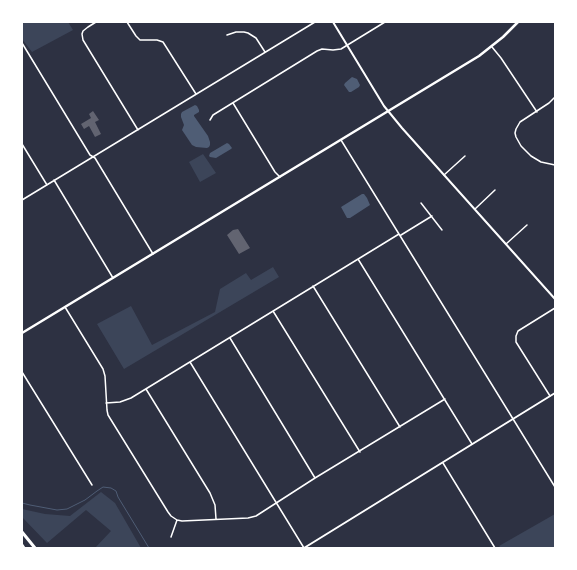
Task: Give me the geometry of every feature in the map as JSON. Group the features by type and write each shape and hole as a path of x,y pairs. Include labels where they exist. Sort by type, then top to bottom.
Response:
{"highway":[{"path":"22,532 35,548"}],"main road":[{"path":"22,333 479,56 506,35 518,22"}],"street":[{"path":"96,22 83,31 83,40 138,130"},
{"path":"127,22 140,40 157,40 163,42 196,94"},
{"path":"22,200 315,22"},
{"path":"333,22 388,111 555,299"},
{"path":"210,120 213,115 317,51 322,49 338,50 385,22"},
{"path":"227,35 240,32 248,33 259,41 265,52"},
{"path":"22,43 90,155 95,158 153,254"},
{"path":"492,47 501,58 536,112"},
{"path":"555,97 549,103 520,122 516,129 516,137 521,146 531,156 541,162 555,164"},
{"path":"233,103 280,177"},
{"path":"341,140 555,487"},
{"path":"22,144 47,185"},
{"path":"444,175 465,156"},
{"path":"54,180 113,278"},
{"path":"475,209 496,190"},
{"path":"421,203 442,230"},
{"path":"106,403 131,398 358,258 432,216"},
{"path":"506,244 527,225"},
{"path":"358,258 472,444"},
{"path":"313,286 400,427"},
{"path":"65,307 103,369 105,376 108,415 168,512 177,520 252,517 445,400"},
{"path":"550,396 516,342 516,336 518,331 555,308"},
{"path":"273,311 360,452"},
{"path":"229,338 315,478"},
{"path":"190,362 304,548 555,393"},
{"path":"22,372 92,485"},
{"path":"146,389 210,493 215,505 216,519"},
{"path":"443,463 496,548"},
{"path":"171,537 177,520"}],"shaded area":[{"path":"22,22 68,22 73,30 32,52 22,39"},
{"path":"352,77 357,79 360,85 349,92 344,85"},
{"path":"195,105 197,106 199,112 194,116 208,136 210,142 209,147 207,148 192,145 182,130 184,125 181,117 182,112"},
{"path":"227,143 232,148 231,149 216,158 209,156 210,153"},
{"path":"203,154 216,173 200,182 189,162"},
{"path":"364,194 367,198 370,205 350,218 347,218 341,207"},
{"path":"273,267 279,277 124,369 97,324 131,306 152,345 215,312 220,289 246,273 251,280"},
{"path":"101,492 115,503 141,548 95,548 111,531 86,510 47,543 22,517 22,509 45,514 70,516"},
{"path":"555,514 555,548 501,548 499,546"}],"building":[{"path":"93,111 99,120 95,122 101,134 95,137 89,126 84,129 81,124 91,118 89,114"},
{"path":"238,229 250,248 239,254 227,235 233,230"}],"waterway":[{"path":"22,503 57,510 67,509 85,500 103,487 111,488 116,491 118,497 149,548"}]}
